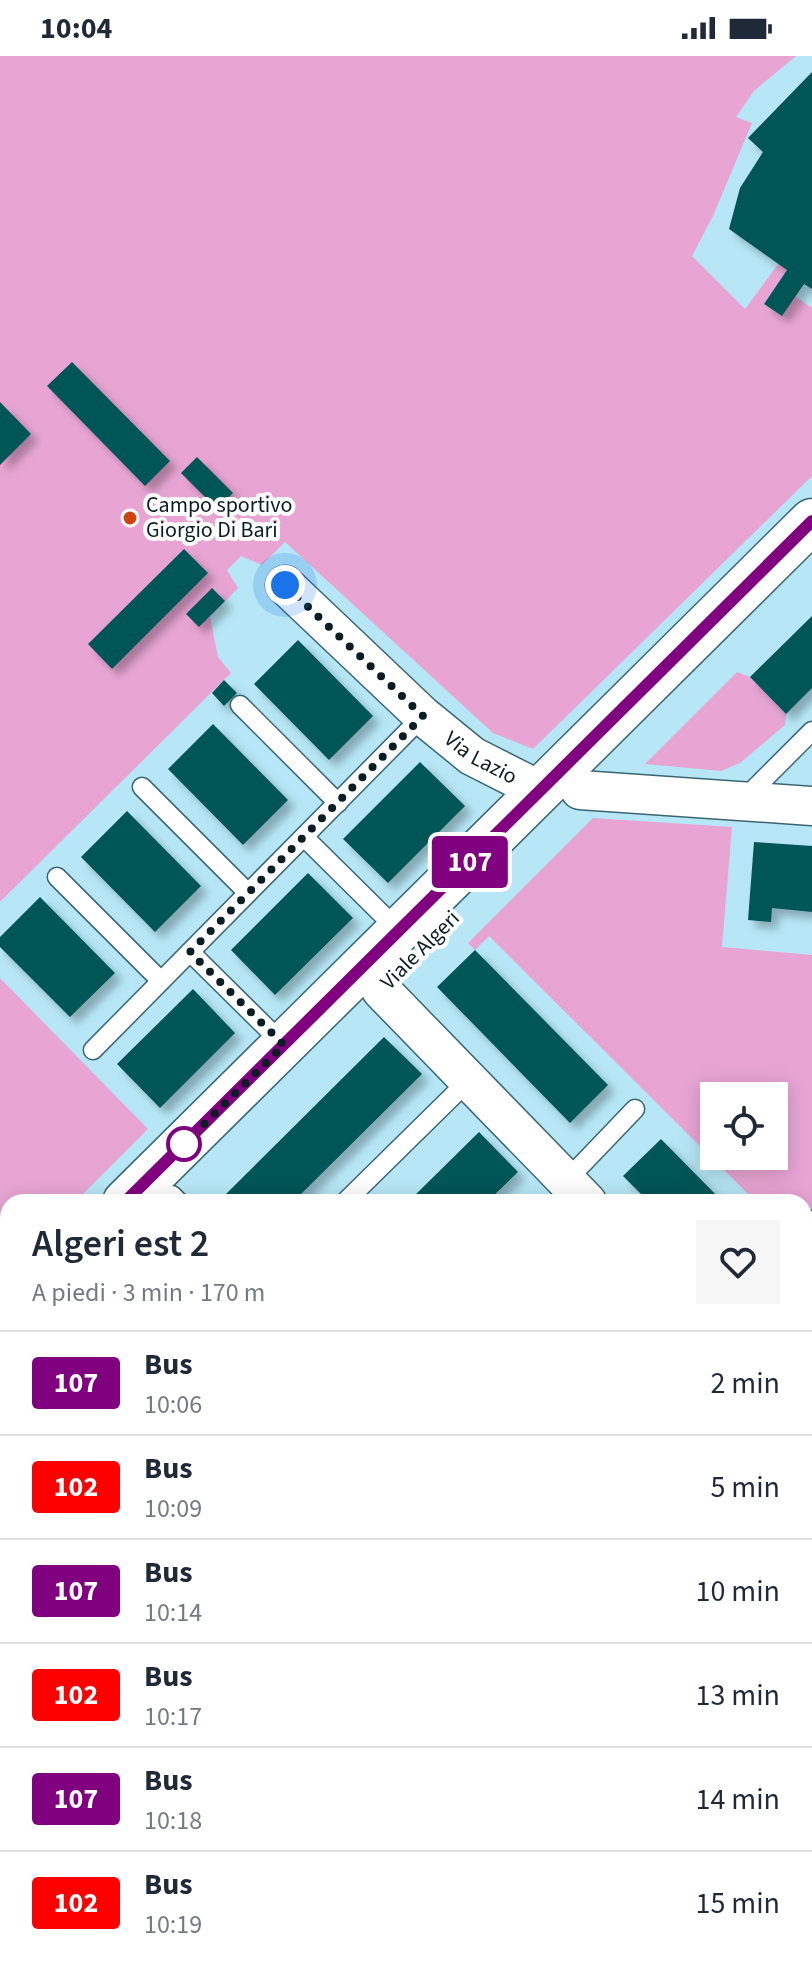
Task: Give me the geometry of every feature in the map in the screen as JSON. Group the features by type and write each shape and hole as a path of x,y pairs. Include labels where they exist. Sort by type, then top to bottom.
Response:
{"street":[{"name":"Viale Algeri","path":"178,1194 381,990 812,521"},
{"name":"Viale Algeri","path":"133,1194 399,932 561,791 812,563"},
{"name":"Via Lazio","path":"285,585 423,716 472,756 561,791 812,806"},
{"path":"381,990 573,1193"}],"lane":[{"path":"240,705 338,803"},
{"path":"93,1050 423,716"},
{"path":"742,800 812,731"},
{"path":"142,787 248,893"},
{"path":"304,837 399,932"},
{"path":"57,877 161,981"},
{"path":"190,952 284,1045"},
{"path":"353,1194 469,1080"},
{"path":"573,1193 635,1109"}],"shaded area":[{"path":"0,56 796,56 754,91 736,117 752,123 713,216 692,256 745,309 779,263 787,270 764,304 782,316 795,296 812,308 812,476 533,749 493,733 285,542 262,565 241,556 227,570 238,588 210,617 218,657 231,673 0,902"},
{"path":"737,672 750,677 786,714 785,725 740,763 721,771 645,764"},
{"path":"593,818 732,827 722,947 812,955 812,1194 748,1194 724,1170 788,1170 788,1082 700,1082 700,1146 489,936 475,950 468,943"},
{"path":"0,978 148,1129 83,1194 0,1194"}],"building":[{"path":"812,72 812,289 804,284 782,316 764,304 787,270 729,229 740,188 763,152 748,138"},
{"path":"72,362 170,461 145,486 47,386"},
{"path":"0,402 31,434 0,465"},
{"path":"197,457 233,493 217,509 181,473"},
{"path":"184,549 208,573 112,669 88,644"},
{"path":"212,588 225,601 199,627 186,614"},
{"path":"812,616 812,688 786,714 750,677"},
{"path":"298,640 373,716 329,760 254,684"},
{"path":"224,680 237,693 224,706 212,693"},
{"path":"213,724 288,800 243,845 168,769"},
{"path":"420,762 465,806 388,883 343,839"},
{"path":"127,811 201,886 155,932 81,857"},
{"path":"754,842 812,846 812,912 772,908 771,922 748,920"},
{"path":"308,873 353,918 275,995 231,950"},
{"path":"40,897 115,973 70,1017 0,947 0,937"},
{"path":"475,950 608,1085 570,1123 437,987"},
{"path":"193,989 235,1033 160,1108 117,1064"},
{"path":"384,1037 422,1074 301,1194 226,1194"},
{"path":"479,1132 518,1172 495,1194 416,1194"},
{"path":"661,1139 715,1194 641,1194 623,1176"}],"bus line":[{"name":"107","path":"133,1194 812,521"}],"place":[{"name":"Campo sportivo Giorgio Di Bari","path":"130,518"}],"route":[{"path":"184,1144 284,1045 190,952 423,716 285,585"}]}
